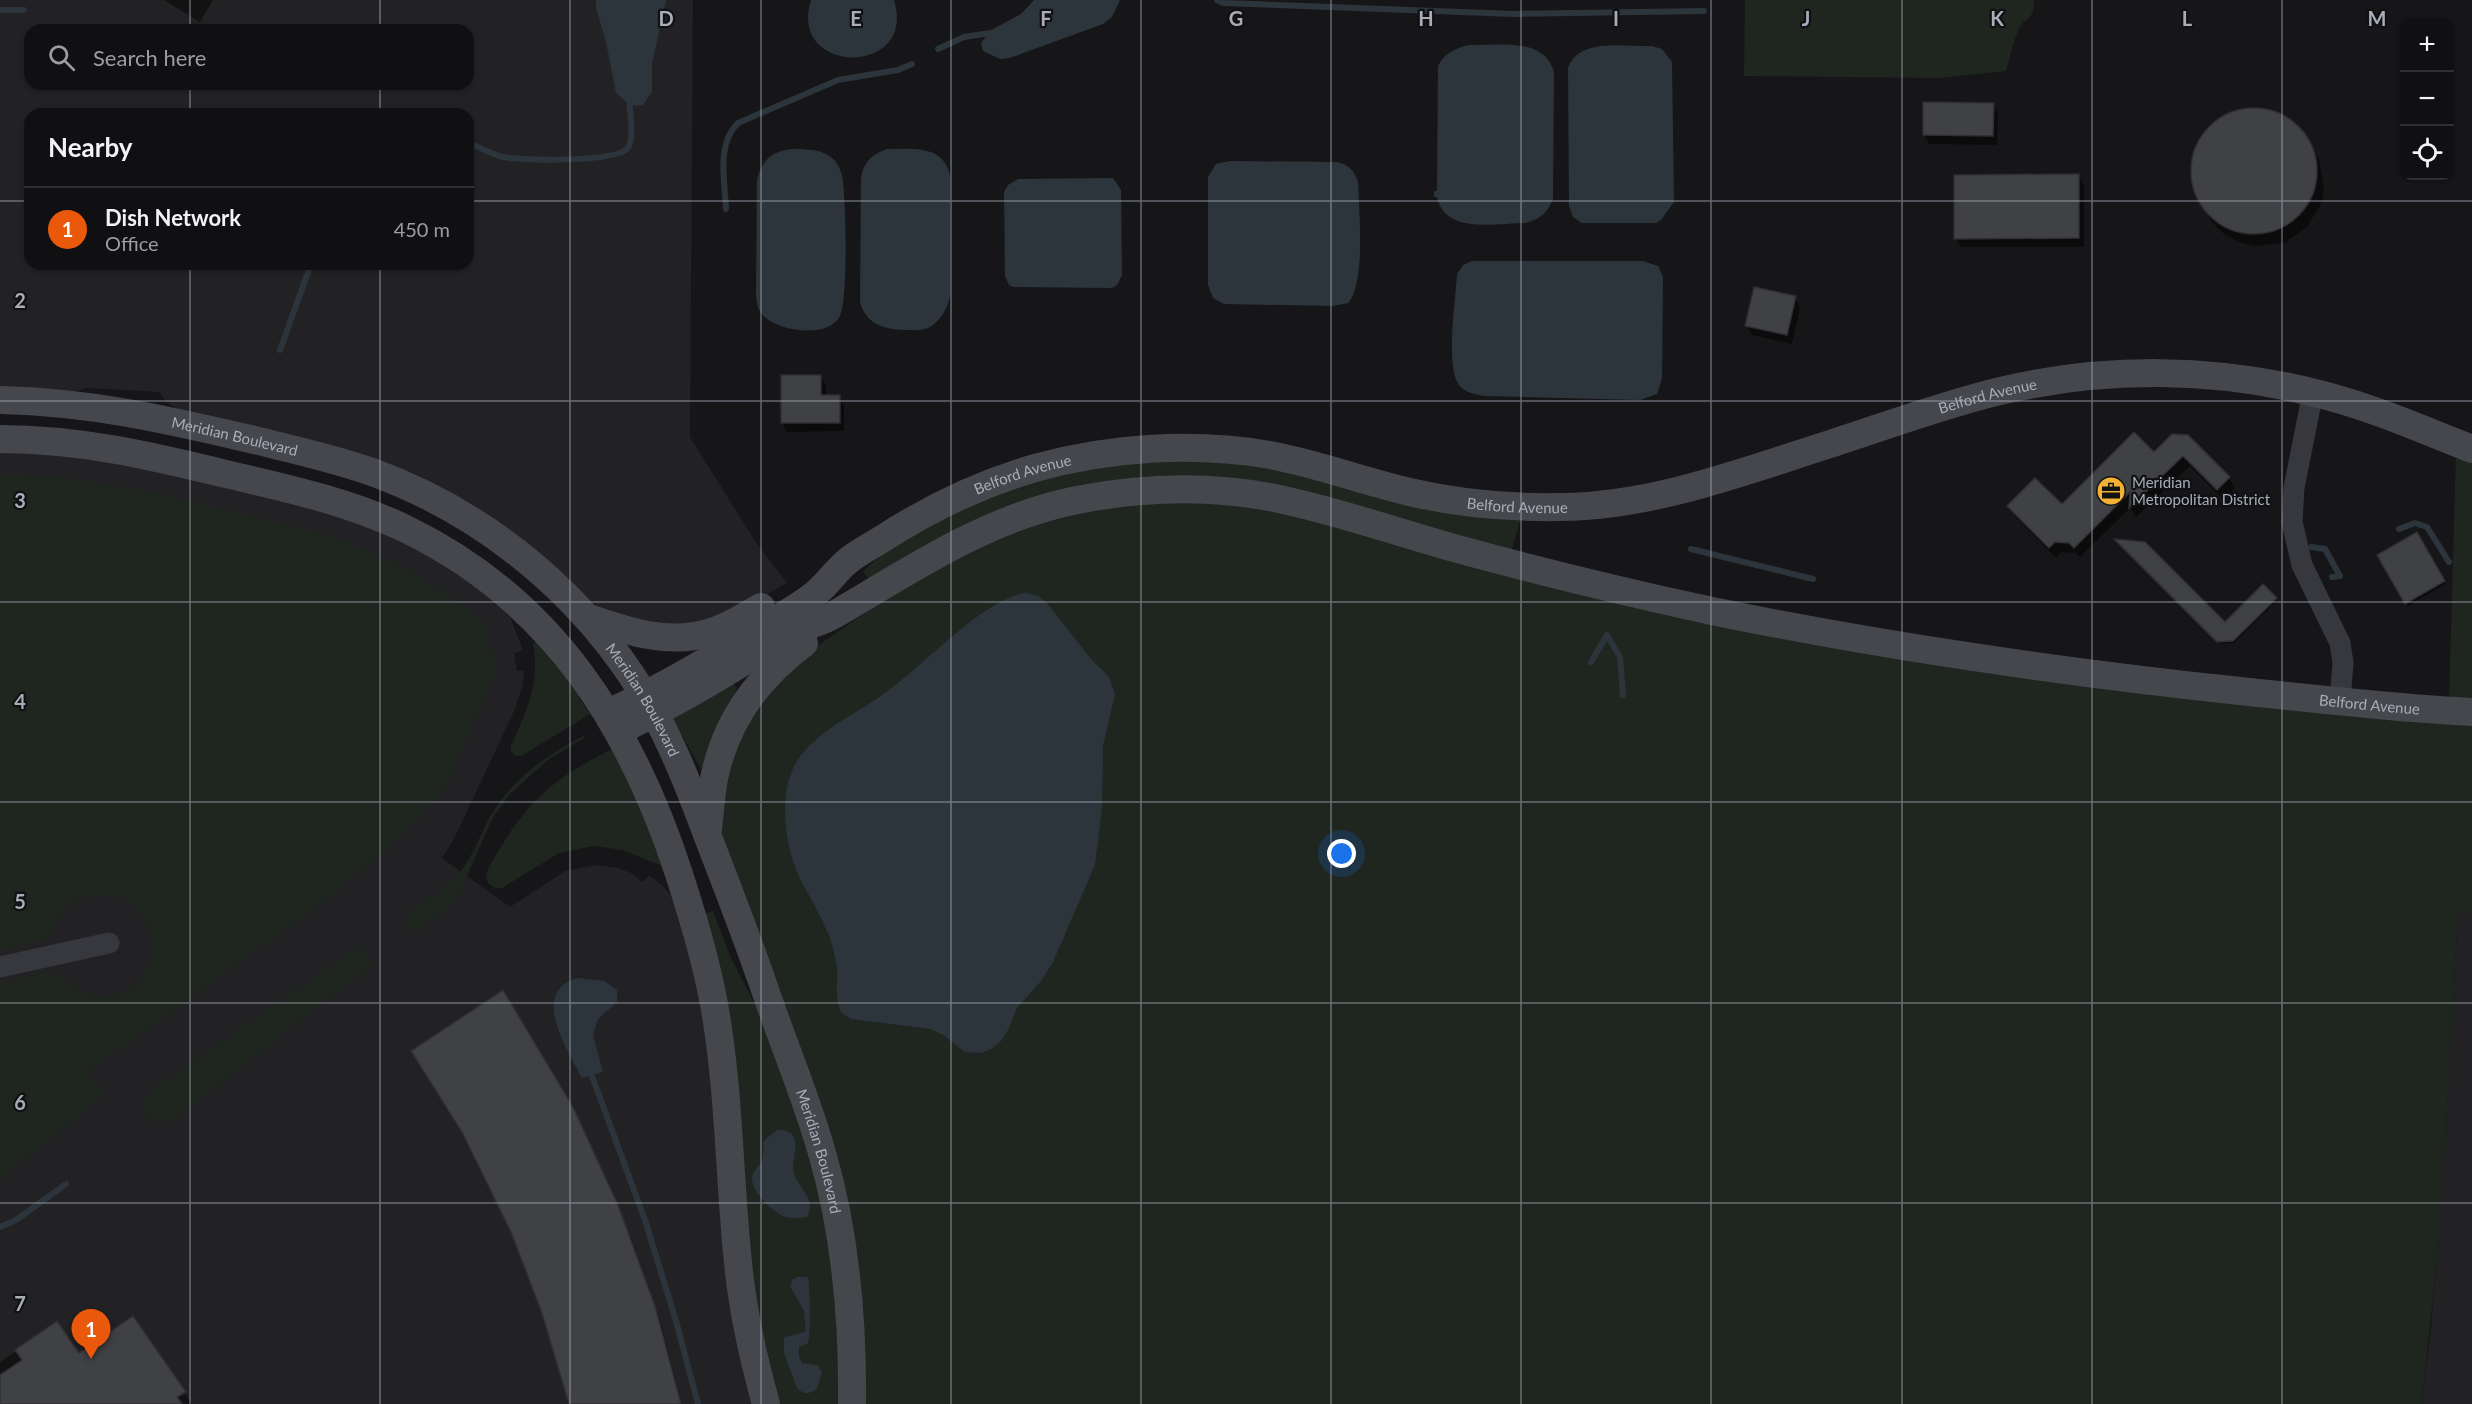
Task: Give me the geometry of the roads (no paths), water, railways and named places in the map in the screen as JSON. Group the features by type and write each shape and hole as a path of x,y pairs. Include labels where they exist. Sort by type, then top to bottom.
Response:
{"main road":[{"name":"Belford Avenue","path":"649,705 812,597 850,559 922,514 976,489 1042,466 1126,451 1185,448 1256,453 1294,460 1413,493 1464,502 1519,507 1578,507 1645,498 1682,490 1968,399 2053,380 2114,374 2178,373 2256,381 2313,392 2354,404 2472,449"},
{"name":"Meridian Boulevard","path":"0,400 70,404 124,411 282,447 373,472 431,498 496,537 560,589 586,616 614,650 649,705 682,767 801,1087 824,1159 847,1276 852,1356 852,1404"},
{"path":"0,439 83,444 132,451 298,491 347,505 387,520 444,549 489,581 517,604 566,654 614,722 642,774 661,821 706,964 724,1068 742,1294 766,1404"},
{"name":"Belford Avenue","path":"614,722 798,630 826,620 936,554 976,534 1020,516 1064,503 1113,494 1162,489 1194,489 1277,498 1476,554 1591,583 1807,630 1946,654 2053,669 2340,701 2472,712"},
{"path":"586,616 647,635 683,637 702,635 736,621 804,580 850,559"},
{"path":"707,834 718,761 740,712 769,673 805,642 826,620"}],"street":[{"path":"2313,392 2294,488 2293,531 2305,574 2340,643 2343,663 2340,701"},
{"path":"0,967 108,944"}],"waterway":[{"path":"1217,0 1223,3 1514,14 1704,11"},
{"path":"0,10 24,10"},
{"path":"938,49 964,37 997,32"},
{"path":"726,209 724,152 731,132 738,123 838,80 898,70 912,64"},
{"path":"474,146 503,157 547,160 587,158 619,153 627,149 631,139 629,99"},
{"path":"280,350 309,270"},
{"path":"2399,529 2415,523 2427,527 2449,562"},
{"path":"2311,547 2325,549 2340,576 2332,577"},
{"path":"1691,549 1813,579"},
{"path":"1591,662 1607,635 1620,657 1623,695"},
{"path":"589,1068 645,1220 676,1321 698,1404"},
{"path":"0,1227 16,1220 66,1184"}],"place":[{"name":"Meridian Metropolitan District","path":"2111,491"},
{"name":"Dish Network","path":"91,1359"}]}
